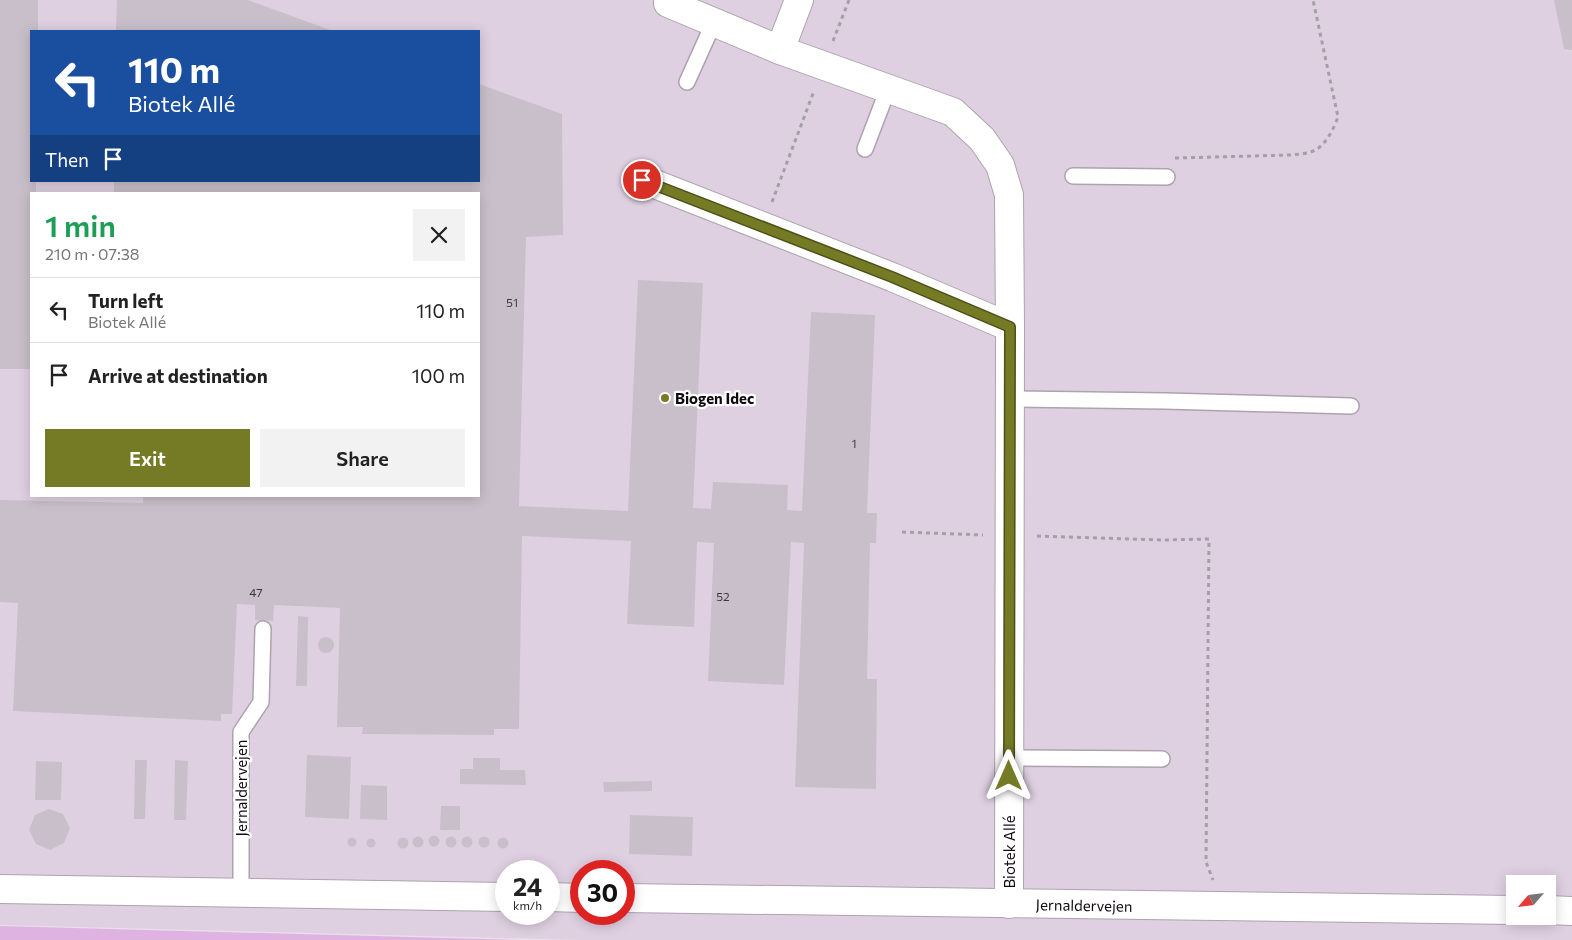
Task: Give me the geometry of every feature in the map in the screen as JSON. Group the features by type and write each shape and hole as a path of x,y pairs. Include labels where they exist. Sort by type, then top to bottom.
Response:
{"street":[{"path":"780,50 799,0"},
{"name":"Biotek Allé","path":"668,3 780,50 953,112 982,139 1000,165 1009,195 1010,904"},
{"path":"642,180 892,277 1010,327"},
{"path":"0,890 495,897"},
{"name":"Jernaldervejen","path":"635,898 1506,910"},
{"path":"1556,910 1572,911"}],"lane":[{"path":"687,82 714,22"},
{"path":"865,149 888,89"},
{"path":"1073,176 1167,177"},
{"path":"1010,399 1350,406"},
{"name":"Jernaldervejen","path":"241,893 241,732 261,702 263,629"},
{"path":"1009,758 1162,759"}],"path":[{"path":"762,227 849,0"},
{"path":"1167,158 1291,155 1309,152 1323,144 1336,124 1338,117 1313,0"},
{"path":"902,532 1164,540 1209,539 1206,862 1227,907"}],"shaded area":[{"path":"0,0 1572,0 1572,940 581,940 0,925"},
{"path":"0,926 519,940 0,940"}],"building":[{"path":"0,0 38,0 38,30 30,30 30,182 36,182 36,192 30,192 30,369 0,369"},
{"path":"117,0 248,0 330,30 116,30"},
{"path":"1554,0 1572,0 1572,50 1564,49"},
{"name":"Biogen Idec","path":"480,84 562,114 563,235 526,237 519,506 628,511 638,280 703,283 693,508 711,509 713,482 788,485 787,510 802,511 811,312 875,315 867,513 877,513 876,543 870,543 867,679 877,679 876,789 795,787 804,543 791,542 784,685 708,681 714,543 697,542 694,627 627,624 631,541 522,536 519,729 494,729 494,735 362,734 363,727 337,727 340,608 274,605 273,621 255,620 255,605 237,604 232,714 221,714 221,721 13,711 18,603 0,602 0,500 143,503 143,497 480,497 480,192 114,192 114,182 480,182"},
{"path":"298,616 308,617 307,686 296,686"},
{"path":"326,637 334,645 326,653 318,645"},
{"path":"307,755 351,757 349,819 305,817"},
{"path":"473,758 500,758 500,770 525,770 526,785 460,784 460,769 473,769"},
{"path":"135,760 147,760 145,819 134,819"},
{"path":"175,760 188,761 186,820 174,820"},
{"path":"36,761 62,762 61,800 35,800"},
{"path":"652,781 652,791 604,792 603,782"},
{"path":"361,785 387,786 387,820 360,819"},
{"path":"441,806 460,806 460,830 440,830"},
{"path":"49,809 63,814 70,828 64,843 50,850 36,844 29,830 35,815"},
{"path":"630,815 693,817 692,856 629,854"},
{"path":"434,835 440,841 434,847 428,841"},
{"path":"418,836 424,842 418,848 412,842"},
{"path":"451,836 457,842 451,848 445,842"},
{"path":"467,836 473,842 467,848 461,842"},
{"path":"484,836 490,842 484,848 478,842"},
{"path":"352,837 357,842 352,847 347,842"},
{"path":"403,837 409,843 403,849 397,843"},
{"path":"503,837 509,843 503,849 497,843"},
{"path":"371,838 376,843 371,848 366,843"}],"place":[{"name":"Biogen Idec","path":"665,398"}],"route":[{"path":"642,180 892,277 1010,327 1009,776"}]}
